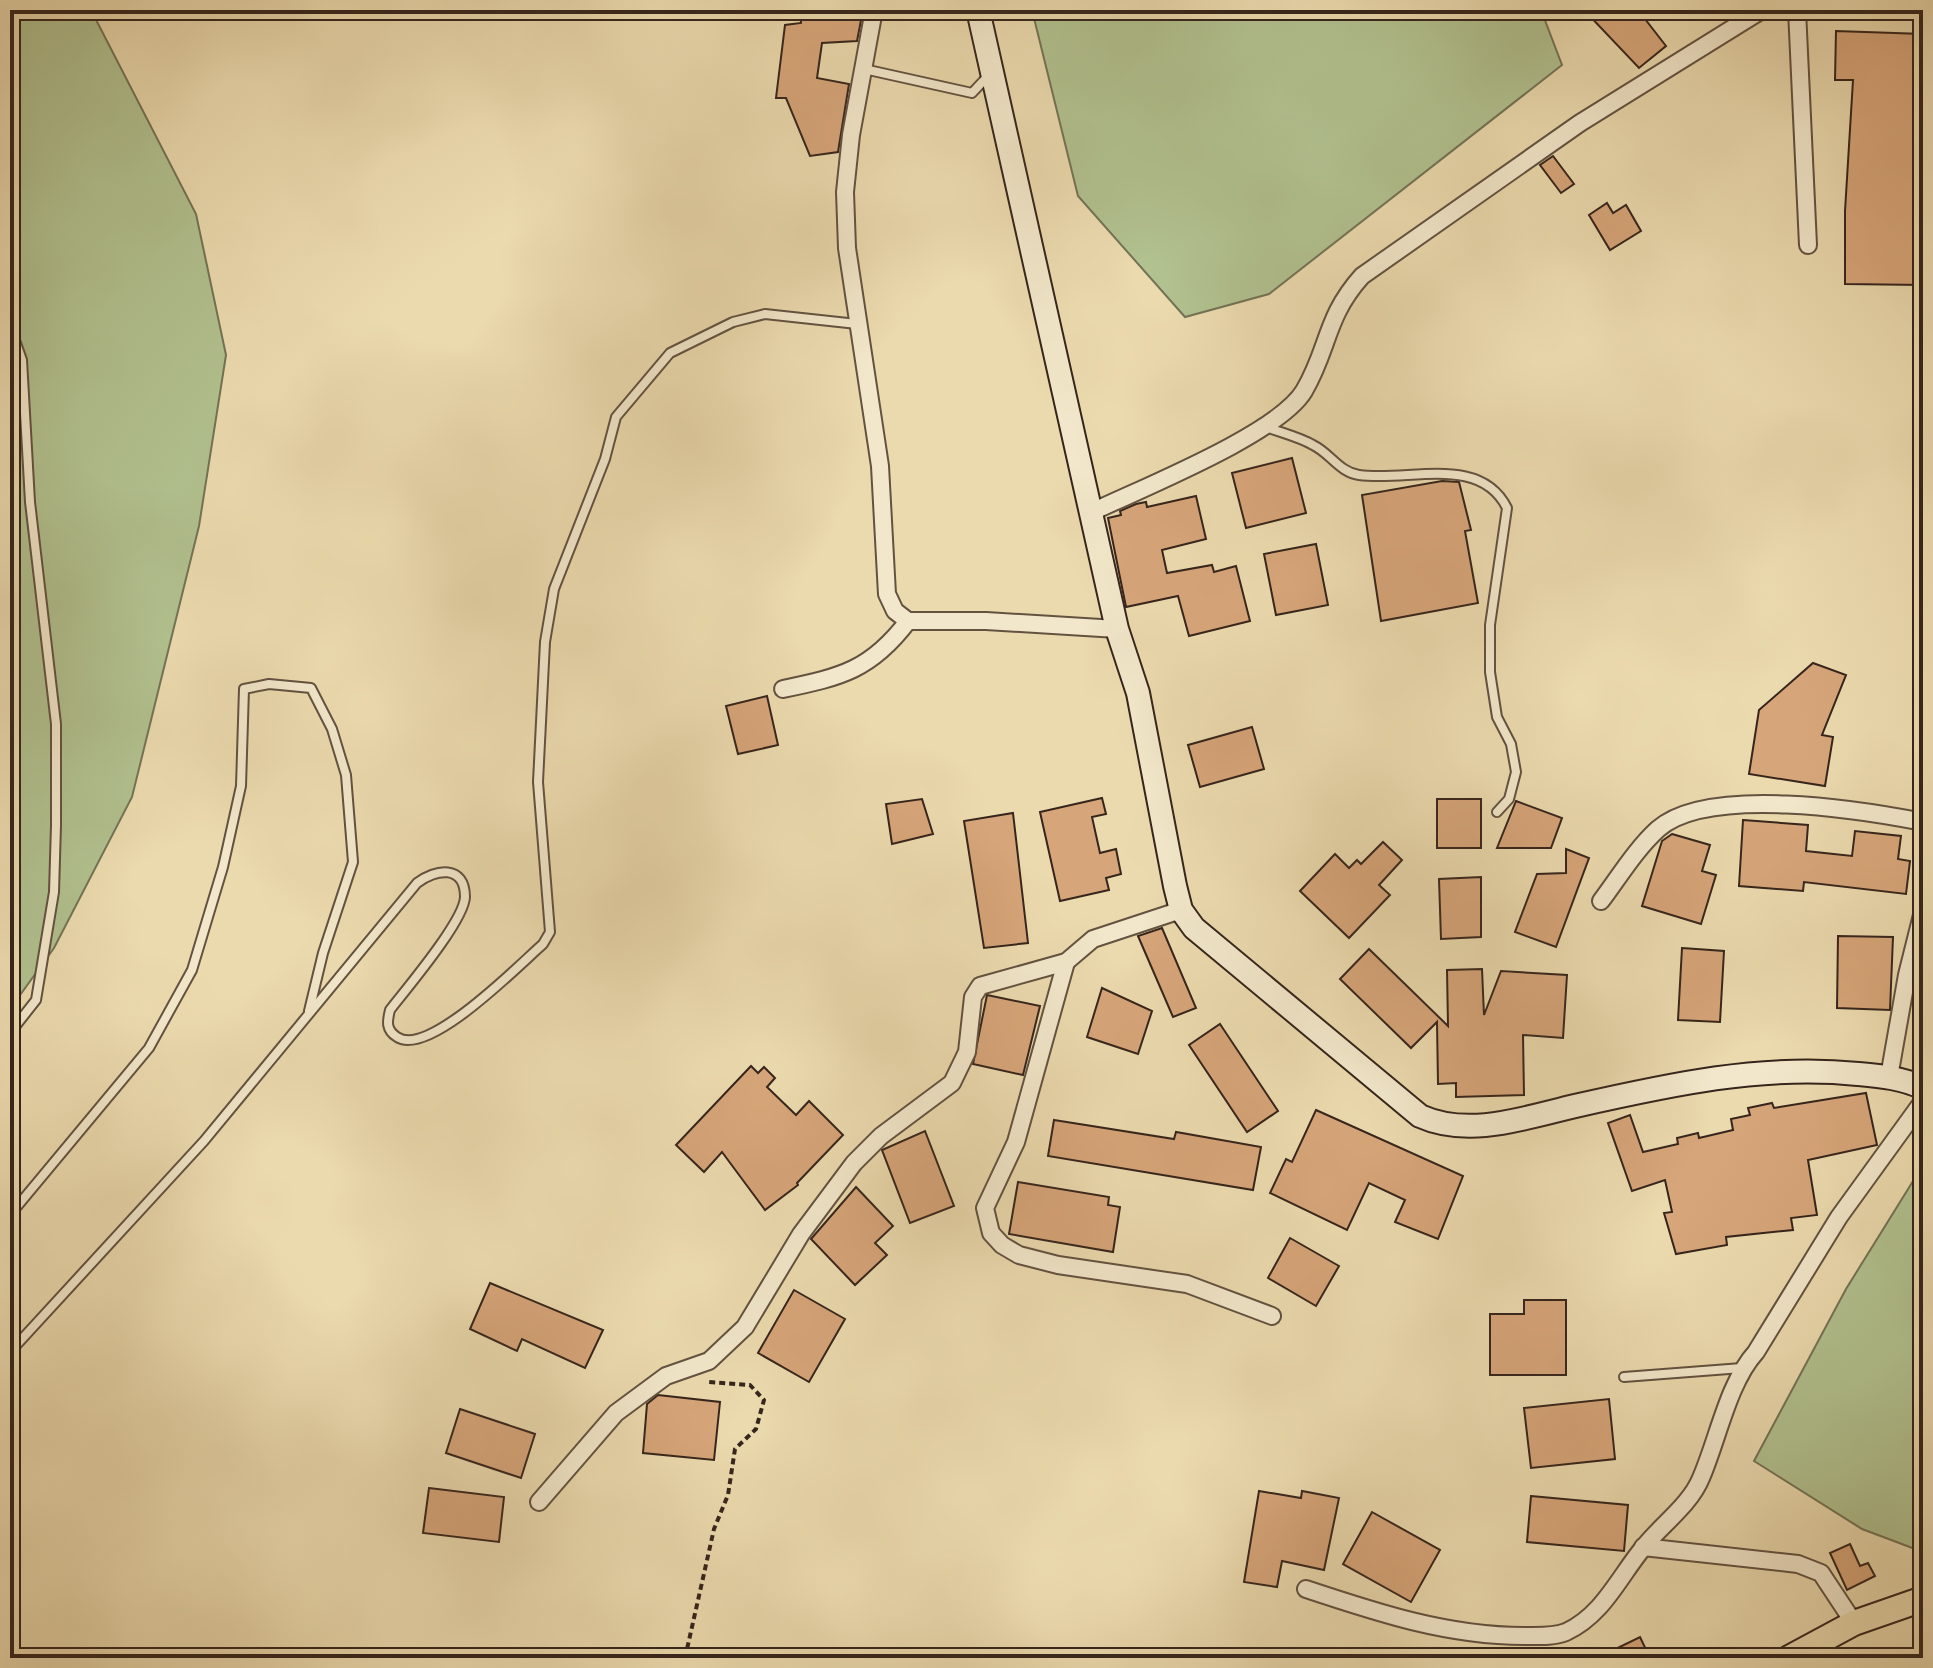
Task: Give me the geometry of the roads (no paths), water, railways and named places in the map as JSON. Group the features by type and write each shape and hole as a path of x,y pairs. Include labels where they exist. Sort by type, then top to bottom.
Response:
{"main road":[{"path":"1789,1658 1854,1623 1923,1599"}],"street":[{"path":"874,10 851,135 845,192 847,248 880,466 887,594 895,611 908,621 986,621 1117,629"},
{"path":"978,10 1117,629 1138,693 1181,910 1209,941 1395,1096 1420,1116 1441,1125 1462,1128 1519,1119 1745,1073 1820,1070 1889,1077 1921,1088 1756,1352 1742,1368 1700,1481 1643,1547 1608,1598 1585,1620 1565,1633 1541,1637 1452,1631 1377,1613 1306,1589"},
{"path":"1092,512 1266,427 1291,410 1305,389 1342,299 1362,276 1580,123 1762,10"},
{"path":"1797,10 1808,245"},
{"path":"783,689 851,673 878,657 908,621"},
{"path":"1601,901 1660,827 1689,813 1715,807 1838,808 1923,822"},
{"path":"539,1502 616,1413 666,1376 709,1361 745,1327 801,1234 854,1163 881,1136 952,1083 967,1052 973,997 980,986 1066,962 1093,939 1181,910"},
{"path":"1889,1077 1907,975 1923,911"},
{"path":"1066,962 1016,1142 985,1208 991,1233 1002,1245 1019,1255 1058,1265 1187,1284 1272,1316"},
{"path":"1643,1547 1798,1564 1821,1573 1854,1623"}],"lane":[{"path":"864,69 972,93 992,71"},
{"path":"10,1352 204,1141 417,883 428,874 443,870 455,874 463,884 465,900 438,948 390,1010 387,1023 391,1033 401,1040 414,1042 446,1026 543,944 550,932 538,782 545,642 554,589 605,459 616,417 670,353 733,322 765,314 857,324"},
{"path":"10,326 22,360 30,502 56,724 54,892 36,1000 10,1033"},
{"path":"1266,427 1315,445 1335,464 1357,475 1481,479 1500,495 1507,508 1490,625 1490,672 1497,717 1511,744 1516,772 1509,799 1497,812"},
{"path":"10,1215 149,1048 192,970 223,867 241,786 244,689 269,684 311,688 332,729 346,775 353,862 323,953 308,1016"},
{"path":"1624,1377 1742,1368"}]}
